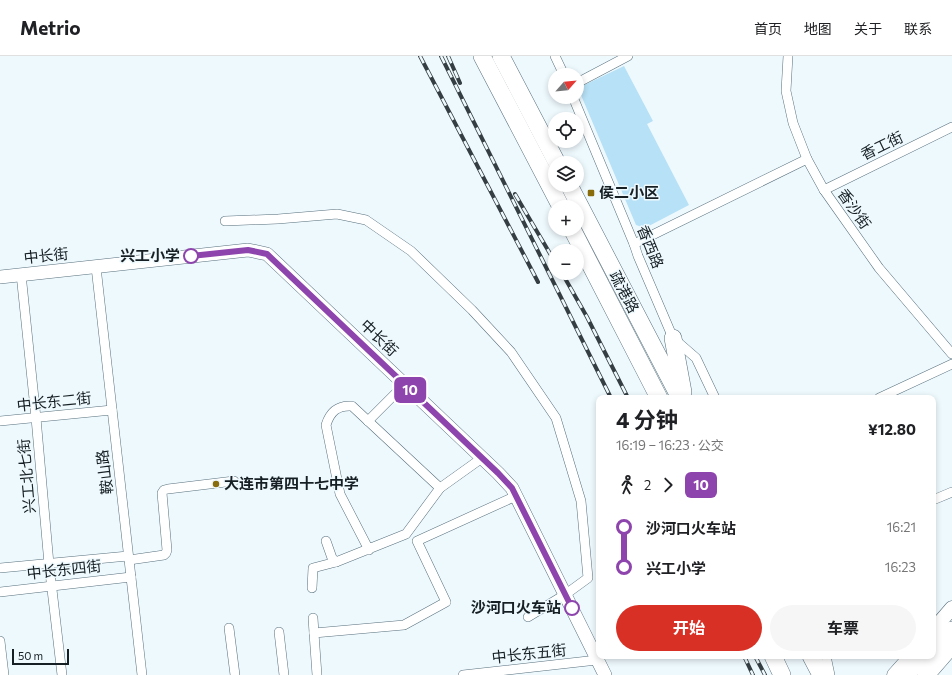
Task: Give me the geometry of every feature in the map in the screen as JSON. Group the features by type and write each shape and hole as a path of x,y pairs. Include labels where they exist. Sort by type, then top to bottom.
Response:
{"highway":[{"path":"482,56 557,200"},
{"path":"501,56 553,156"},
{"name":"疏港路","path":"573,192 678,395"},
{"path":"576,236 658,395"},
{"path":"673,338 683,395"},
{"path":"936,648 952,630"},
{"path":"926,675 952,645"},
{"path":"774,659 782,675"},
{"path":"787,659 795,675"},
{"path":"813,659 821,675"},
{"path":"904,675 924,659"},
{"path":"913,675 926,659"}],"main road":[{"path":"936,627 952,608"},
{"path":"932,675 952,653"},
{"path":"894,675 908,659"}],"street":[{"path":"555,56 561,68"},
{"path":"584,79 628,56"},
{"name":"香沙街","path":"788,56 786,91 793,124 807,159 824,190 879,268 952,354"},
{"name":"香西路","path":"576,104 673,338 696,358 714,395"},
{"name":"香工街","path":"824,190 952,127"},
{"path":"634,244 807,159"},
{"path":"225,221 278,219 337,214 366,220 411,251 482,320 511,352 556,418 581,501 588,578 566,594 528,617"},
{"name":"中长街","path":"0,277 248,250 267,254 512,488 566,594 596,658"},
{"name":"鞍山路","path":"96,267 142,675"},
{"name":"兴工北七街","path":"21,274 49,564 62,675"},
{"path":"885,395 952,364"},
{"path":"368,421 404,385"},
{"path":"369,550 340,494 326,425 328,418 334,411 344,406 352,406 440,488"},
{"name":"中长东二街","path":"0,421 112,410"},
{"path":"312,588 313,568 336,562 369,550 406,534 440,488 482,458"},
{"name":"中长东四街","path":"0,568 164,555 167,550 162,493 164,490 234,480"},
{"path":"936,499 952,492"},
{"path":"314,633 404,625 446,602 417,542 516,496"},
{"path":"326,541 332,558 336,562"},
{"name":"中长东四街","path":"0,592 131,577"},
{"path":"313,618 317,675"},
{"path":"229,628 235,675"},
{"path":"279,632 284,675"},
{"path":"0,641 4,675"},
{"path":"827,659 830,675"},
{"name":"中长街","path":"597,660 605,675"},
{"name":"中长东五街","path":"463,675 597,660"}],"shaded area":[{"path":"624,66 653,121 647,124 689,205 645,228 636,225 584,102 584,85"}],"railway":[{"path":"420,56 538,282"},
{"path":"441,56 610,395"},
{"path":"448,56 460,83"},
{"path":"515,194 548,250"},
{"path":"566,280 587,317 626,395"},
{"path":"745,659 753,675"},
{"path":"757,659 765,675"}],"bus line":[{"name":"10","path":"191,256 248,250 267,254 512,488 572,608"}],"place":[{"name":"侯二小区","path":"591,193"},
{"name":"兴工小学","path":"191,256"},
{"name":"大连市第四十七中学","path":"216,484"},
{"name":"沙河口火车站","path":"572,608"}]}
